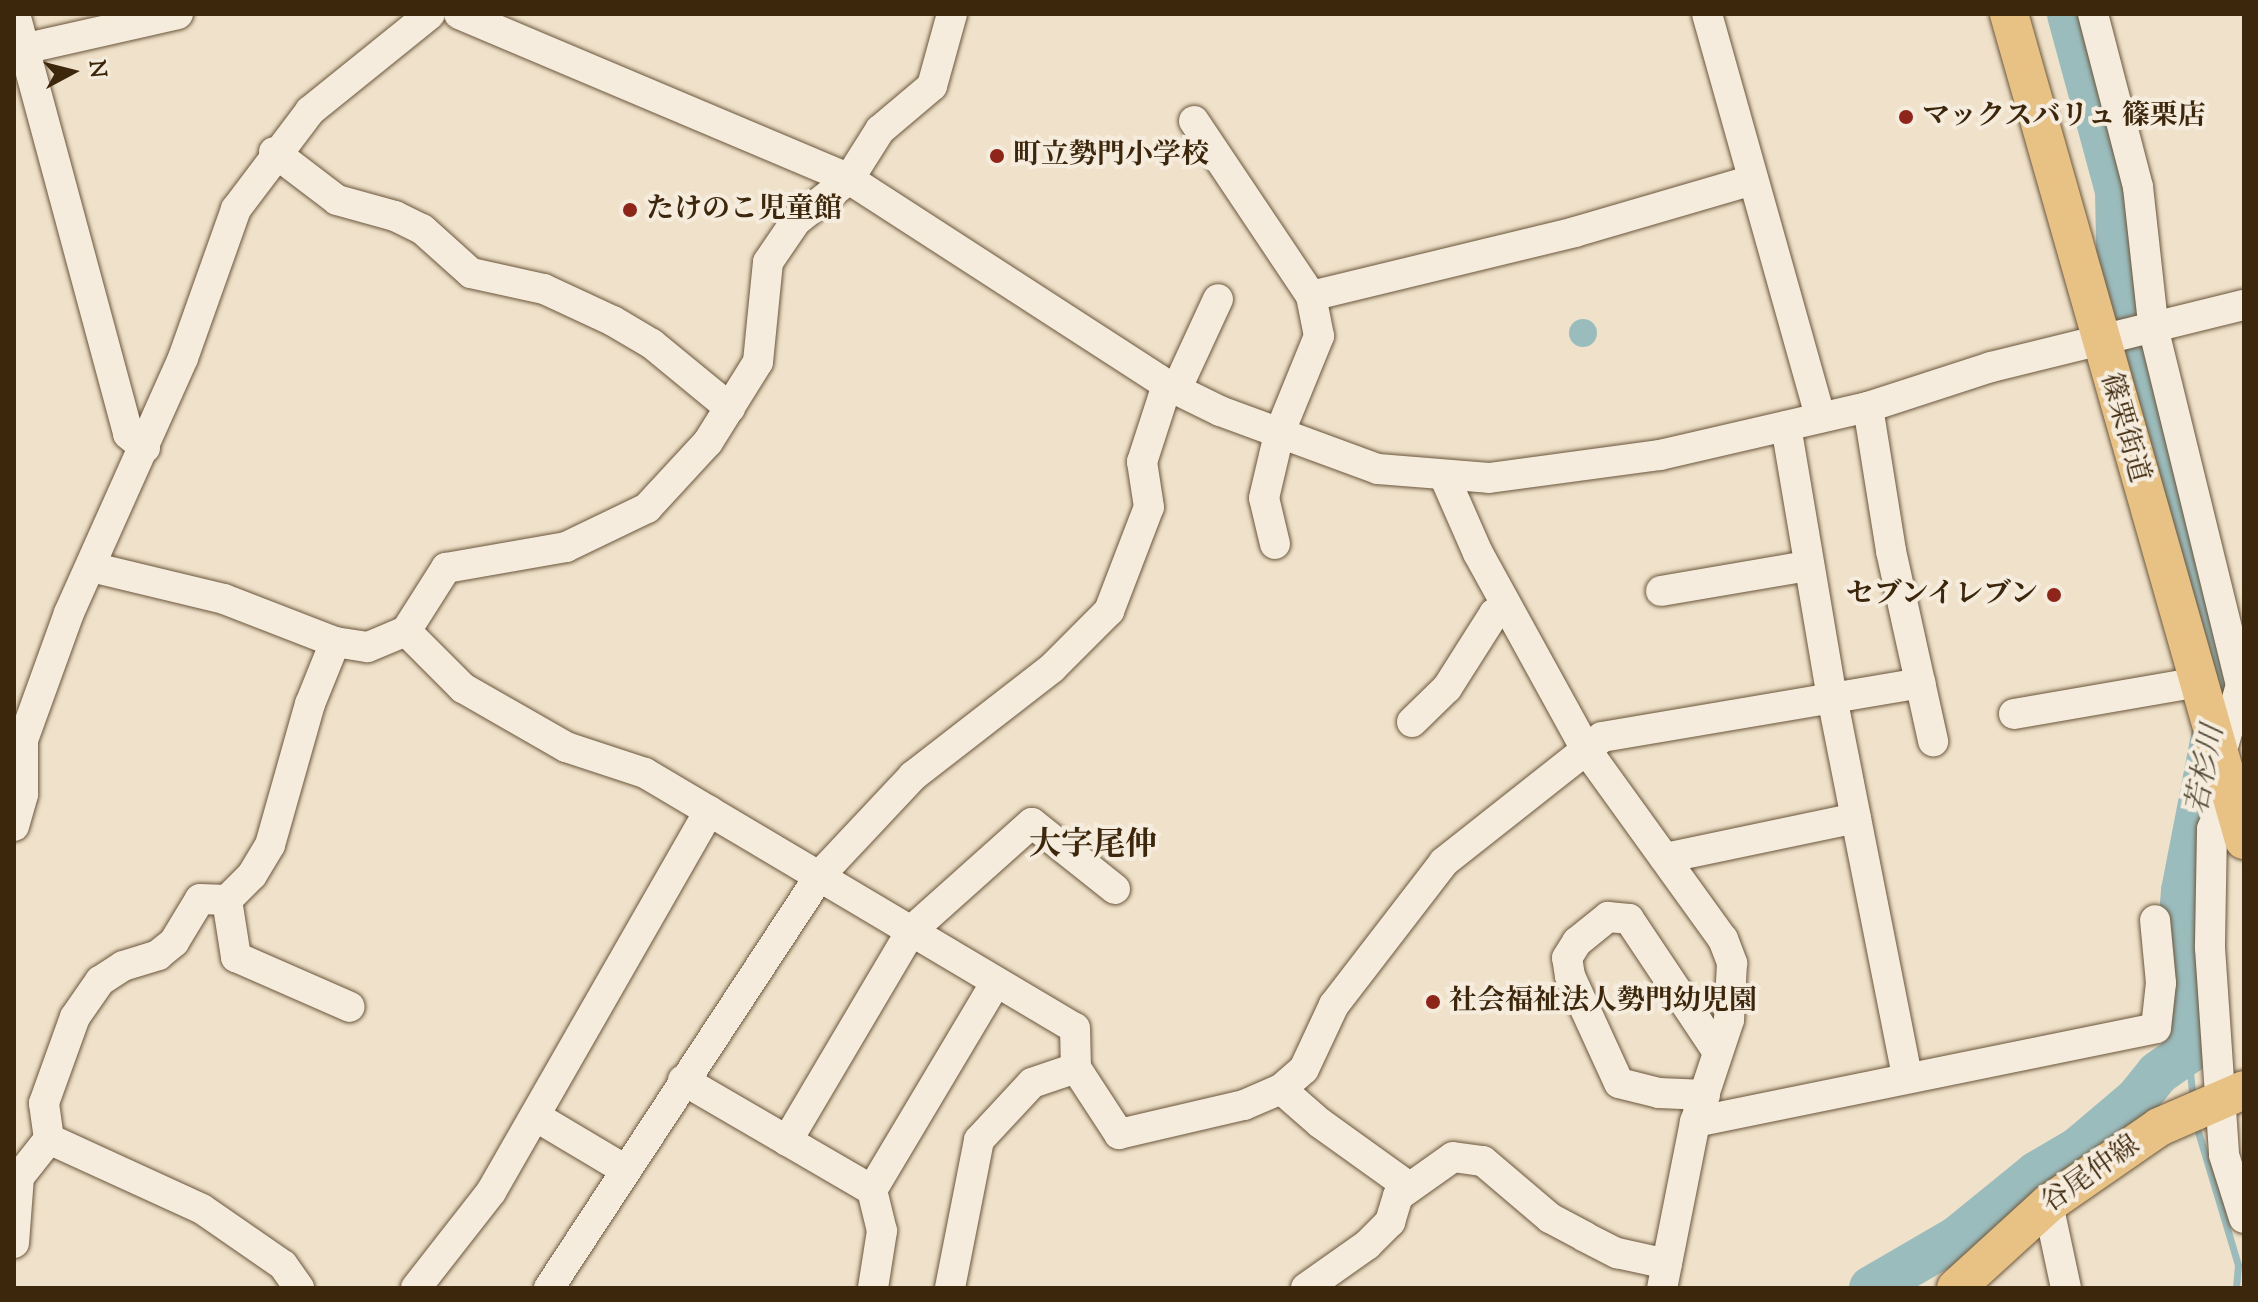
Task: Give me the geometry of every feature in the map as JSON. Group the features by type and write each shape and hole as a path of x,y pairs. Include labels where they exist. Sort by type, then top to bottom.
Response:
{"main road":[{"name":"篠栗街道","path":"2009,14 2128,337 2200,686 2244,840"},
{"name":"谷尾仲線","path":"1956,1288 2048,1204 2159,1127 2231,1095"}],"street":[{"path":"15,14 19,49 128,434 145,448"},
{"path":"19,49 178,14"},
{"path":"14,826 23,794 23,740 91,567 183,358 236,209 274,152 310,111 430,14"},
{"path":"459,14 849,179 1172,388 1279,434 1378,469 1445,478 1489,478 1660,455 1868,407 1991,367 2128,337 2244,305"},
{"path":"91,567 224,599 335,642 368,647 406,631 446,568 566,547 647,508 708,442 758,362 768,262 796,221 849,179 880,130 932,86 952,14"},
{"path":"1707,14 1820,417"},
{"path":"2093,14 2138,187 2128,337 2243,685 2222,763 2212,829 2210,948 2231,1095 2224,1155 2244,1218"},
{"path":"1194,121 1311,296 1319,336 1279,434 1264,498 1275,544"},
{"path":"274,152 337,200 395,216 422,229 471,273 544,289 613,321 652,344 730,408"},
{"path":"1311,296 1575,232 1753,180"},
{"path":"549,1288 624,1169 820,875 913,776 1052,668 1109,611 1149,507 1142,462 1172,388 1218,299"},
{"path":"1868,407 1891,551 1933,741"},
{"path":"1786,426 1832,697 1905,1066"},
{"path":"1306,1288 1390,1222 1398,1196 1453,1157 1483,1161 1550,1218 1664,1276 1700,1108 1729,1020 1732,963 1723,939 1585,748 1506,606 1445,478"},
{"path":"1661,591 1808,566"},
{"path":"1412,722 1447,688 1494,614 1506,606"},
{"path":"406,631 463,688 566,747 645,773 820,875 995,984 1075,1028 1076,1068 1119,1134 1244,1105 1281,1089 1304,1069 1334,1005 1444,862 1602,737 1920,683"},
{"path":"49,1139 44,1103 59,1055 75,1017 100,981 166,949 200,899 227,900 252,875 270,845 310,704 335,642"},
{"path":"2014,714 2200,686"},
{"path":"416,1288 491,1192 709,811"},
{"path":"1665,858 1856,818"},
{"path":"787,1141 911,931 1032,823 1115,889"},
{"path":"227,900 236,957 350,1007"},
{"path":"1717,1051 1629,919 1608,917 1577,942 1567,958 1570,976 1619,1083 1700,1108 2156,1028 2158,956 2155,920"},
{"path":"2158,956 2210,948"},
{"path":"873,1288 882,1231 872,1190 995,984"},
{"path":"959,1284 979,1140 1032,1083 1076,1068"},
{"path":"683,1080 872,1190"},
{"path":"1281,1089 1409,1187"},
{"path":"535,1116 624,1169"},
{"path":"14,1243 17,1173 49,1139"},
{"path":"49,1139 202,1209 283,1265 299,1288"},
{"path":"2048,1204 2066,1288"}],"water":[{"path":"1583,319 1593,323 1597,333 1593,343 1583,347 1573,343 1569,333 1573,323"}],"waterway":[{"name":"若杉川","path":"1871,1288 1957,1238 2037,1173 2078,1149 2137,1099 2158,1073 2188,1052 2191,1023 2179,939 2183,891 2224,680 2186,522 2142,397 2119,287 2117,191 2069,14"},
{"path":"2188,1052 2193,1101"},
{"path":"2196,1125 2238,1265 2236,1288"}],"place":[{"name":"マックスバリュ 篠栗店","path":"1906,117"},
{"name":"町立勢門小学校","path":"997,156"},
{"name":"たけのこ児童館","path":"630,210"},
{"name":"セブンイレブン","path":"2054,595"},
{"name":"社会福祉法人勢門幼児園","path":"1433,1002"}],"district":[{"name":"大字尾仲","path":"1093,846"}]}
